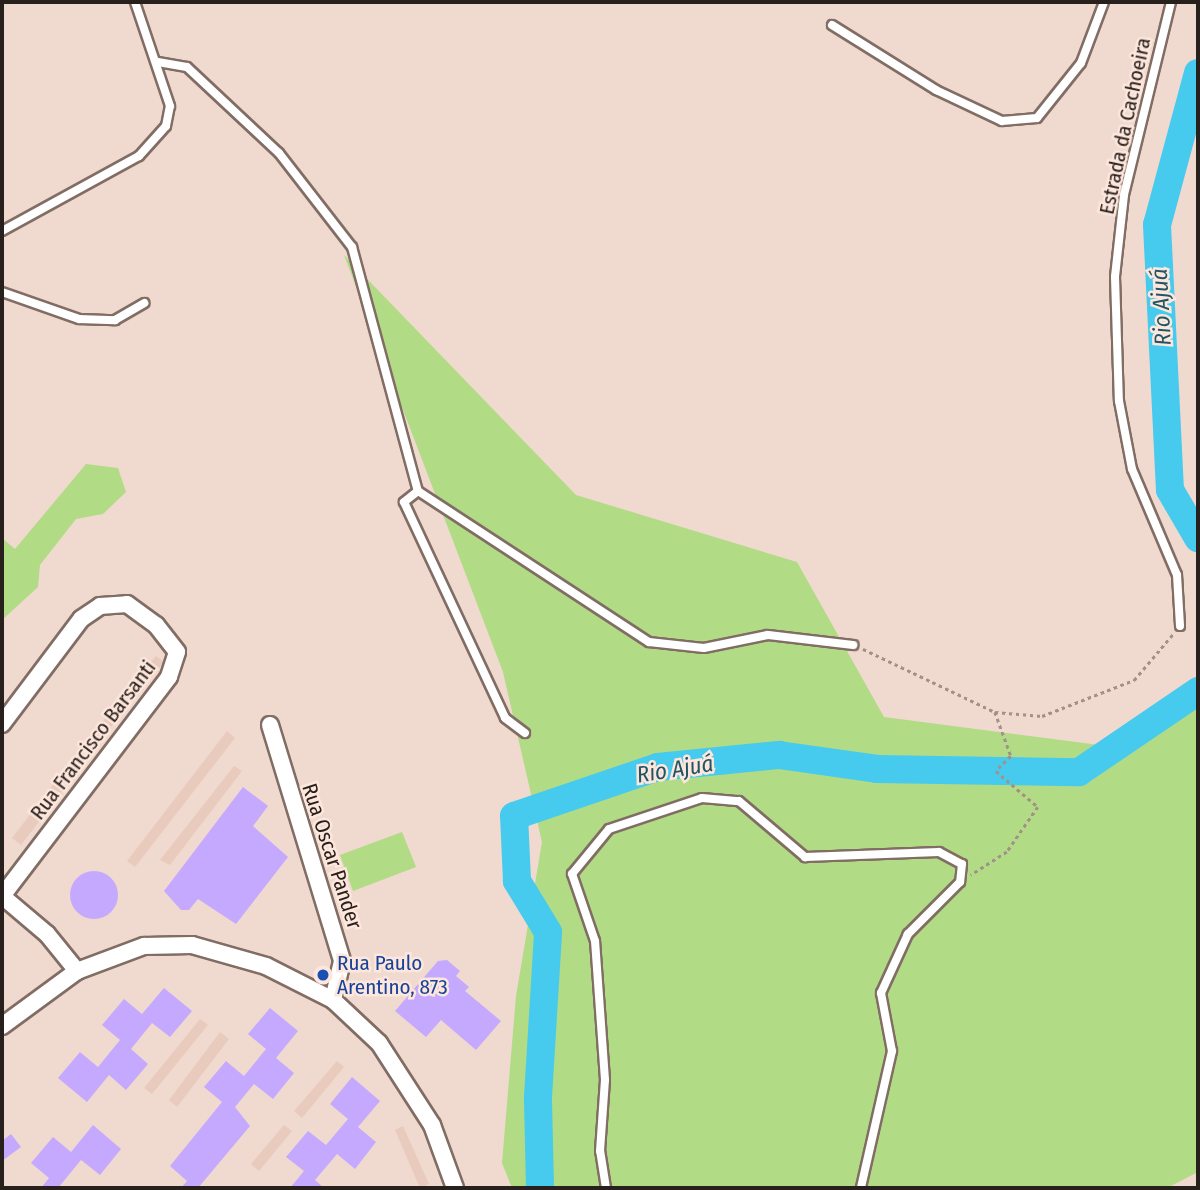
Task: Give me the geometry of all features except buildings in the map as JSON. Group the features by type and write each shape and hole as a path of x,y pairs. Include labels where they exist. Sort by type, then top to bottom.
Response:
{"street":[{"name":"Rua Francisco Barsanti","path":"2,724 81,619 100,606 127,604 168,636 177,661 2,896"},
{"name":"Rua Oscar Pander","path":"270,724 342,961 333,1000"},
{"path":"2,896 47,933 77,971"},
{"path":"2,1026 77,971 144,946 192,945 267,966 333,1000 402,1073 432,1125 455,1188"}],"lane":[{"path":"2,231 156,142 170,106 158,62 135,2"},
{"path":"832,25 936,90 1002,121 1037,118 1081,63 1104,2"},
{"name":"Estrada da Cachoeira","path":"1171,2 1124,195 1115,277 1119,401 1132,469 1177,575 1180,626"},
{"path":"158,62 187,67 279,153 352,247 418,491 649,642 704,648 768,635 853,645"},
{"path":"2,292 79,320 115,320 145,303"},
{"path":"418,491 404,502 505,718 526,733"},
{"path":"606,1188 600,1150 605,1080 595,941 572,874 609,828 702,798 739,801 805,857 939,852 962,864 960,882 908,934 881,993 892,1051 861,1188"}],"path":[{"path":"853,645 995,712 1042,716 1134,680 1180,626"},
{"path":"960,882 1007,852 1038,807 996,771 1011,757 995,712"}],"shaded area":[{"path":"156,656 164,662 90,753 82,747"},
{"path":"227,731 235,738 135,867 127,861"},
{"path":"234,766 242,771 170,865 160,860"},
{"path":"56,781 65,788 21,845 12,838"},
{"path":"200,1019 208,1025 152,1094 144,1088"},
{"path":"220,1032 229,1039 177,1107 169,1100"},
{"path":"337,1061 344,1067 302,1118 294,1111"},
{"path":"284,1125 292,1131 259,1171 251,1164"},
{"path":"403,1126 429,1184 420,1188 395,1130"}],"green space":[{"path":"344,255 576,495 797,562 884,717 1107,746 1198,698 1198,1172 1167,1188 512,1188 502,1163 516,996 542,842 503,672"},
{"path":"86,464 118,468 126,492 103,514 76,519 40,565 38,587 2,620 2,538 15,549"},
{"path":"402,832 416,867 353,891 340,855"}],"waterway":[{"name":"Rio Ajuá","path":"1198,73 1157,225 1170,490 1198,538"},
{"name":"Rio Ajuá","path":"540,1188 538,1097 548,932 517,881 514,816 658,767 779,755 877,769 1079,772 1198,691"}],"place":[{"name":"Rua Paulo Arentino, 873","path":"323,975"}]}
